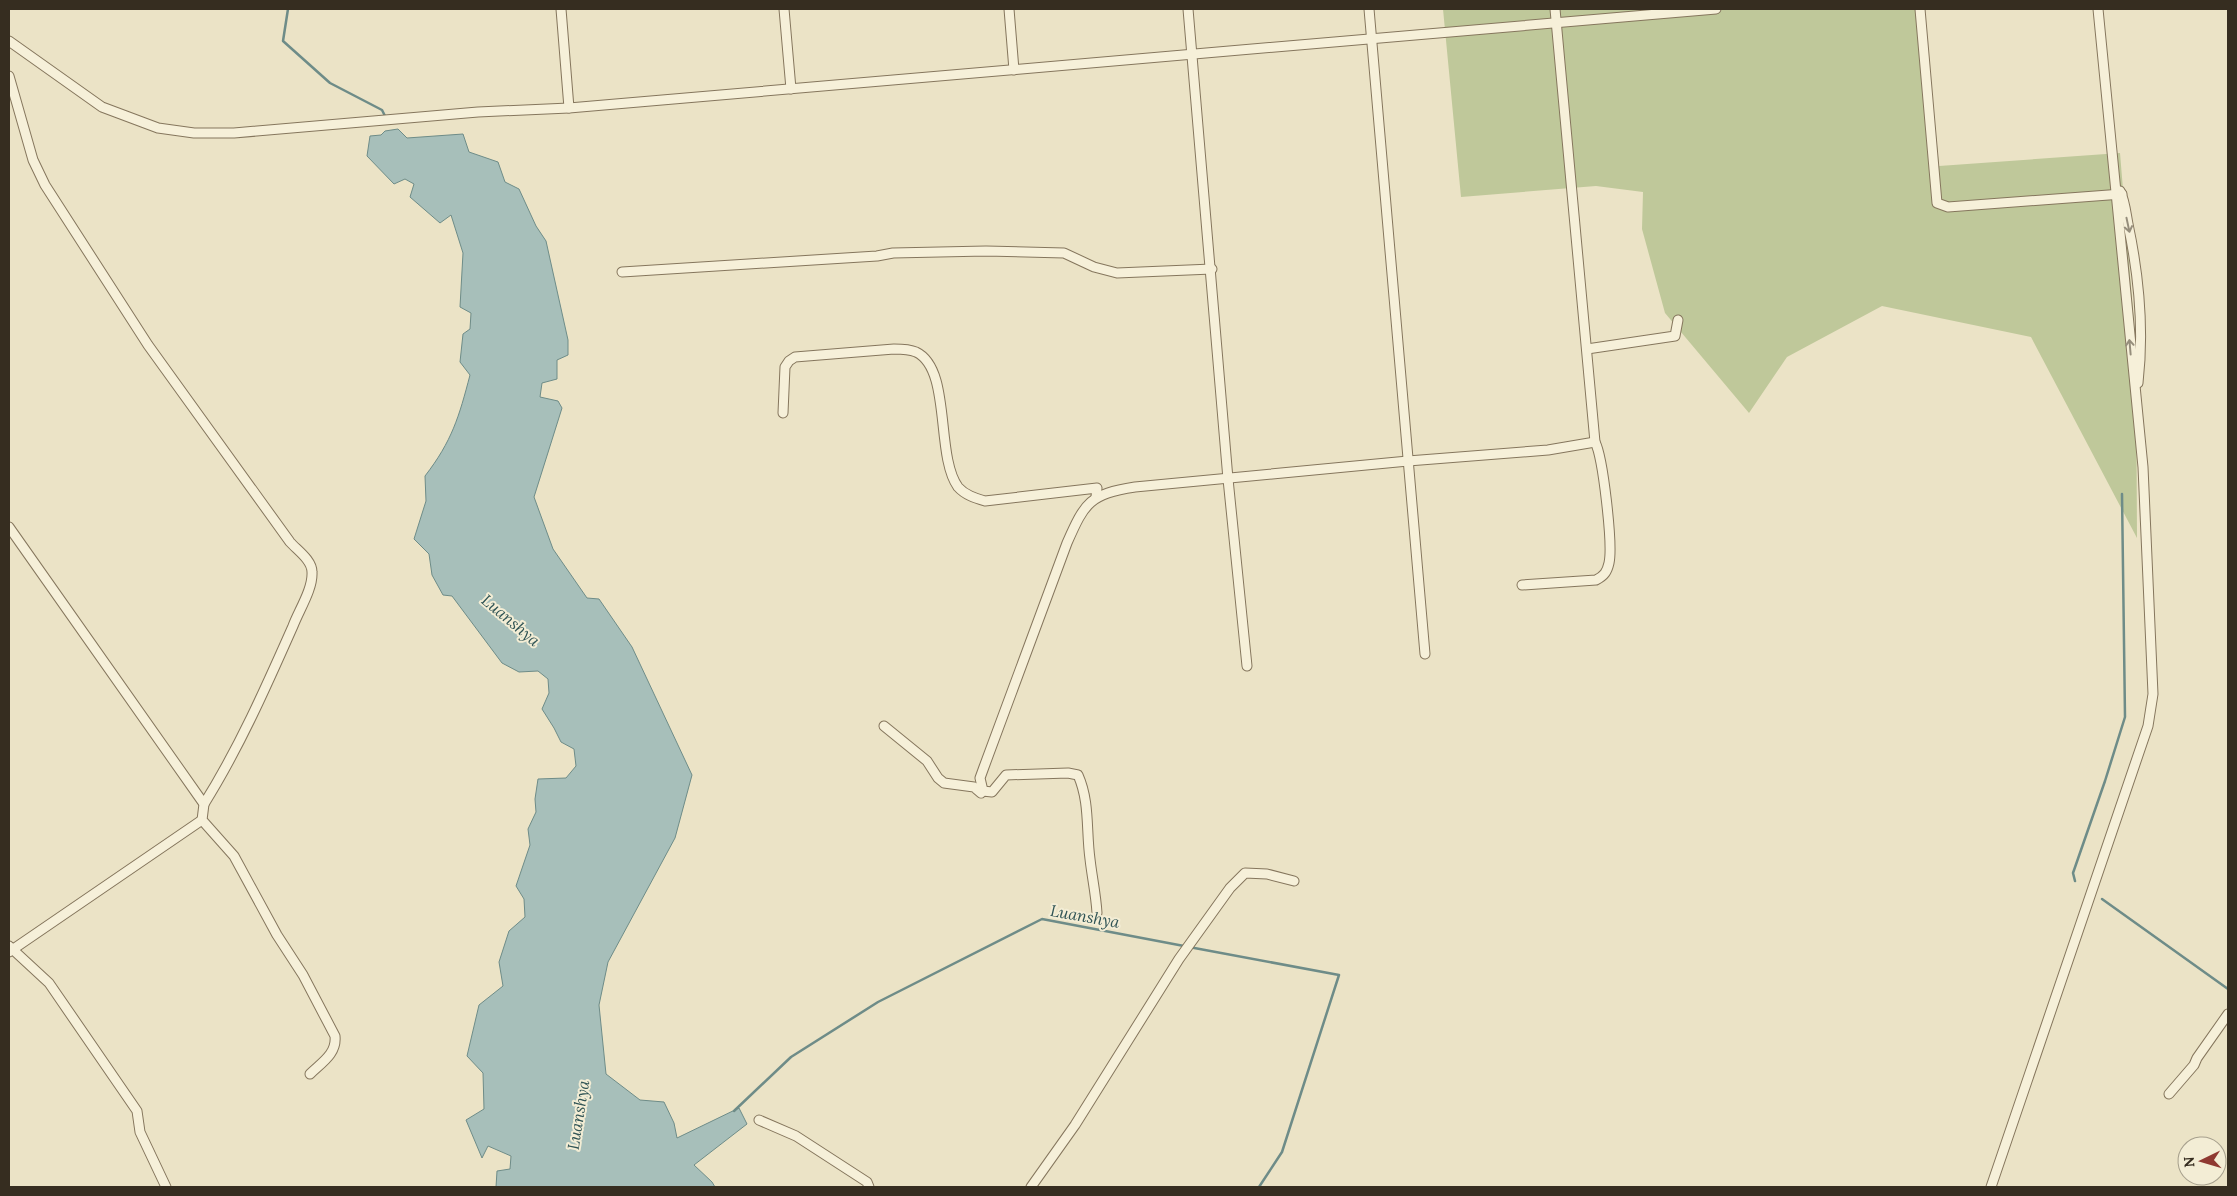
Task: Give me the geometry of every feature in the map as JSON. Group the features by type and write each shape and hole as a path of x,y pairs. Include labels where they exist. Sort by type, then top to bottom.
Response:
{"street":[{"path":"560,9 569,108"},
{"path":"784,9 791,89"},
{"path":"1008,9 1014,70"},
{"path":"1188,9 1212,269 1228,479 1247,666"},
{"path":"1369,9 1425,654"},
{"path":"1522,585 1596,580 1604,576 1610,560 1600,460 1595,442 1555,9"},
{"path":"9,40 102,107 158,128 194,133 234,134 478,112 569,108 1716,9"},
{"path":"1920,9 1938,203 1948,207 2118,195"},
{"path":"2098,9 2114,179 2133,248 2139,308 2140,365 2136,396"},
{"path":"9,76 33,160 49,192 148,344 290,542 310,564 312,571 311,581 269,682 230,759 204,804 202,820 234,856 277,935 303,975 335,1036 334,1050 310,1074"},
{"path":"1991,1187 2148,726 2153,694 2143,467 2126,308 2118,195"},
{"path":"622,272 877,256 893,253 986,251 1064,253 1094,267 1116,273 1212,269"},
{"path":"2126,308 2139,308"},
{"path":"1587,349 1675,336 1678,320"},
{"path":"783,413 785,367 789,361 795,358 894,349 908,350 918,353 935,372 950,472 959,488 970,497 985,501 1097,488 1096,497"},
{"path":"983,792 980,778 1067,543 1076,523 1087,506 1096,497 1108,491 1135,487 1408,460 1548,450 1595,442"},
{"path":"9,527 204,804"},
{"path":"884,726 927,761 938,778 944,783 974,787 981,794 983,792 992,792 1006,775 1078,775 1083,787 1088,813 1090,858 1096,913"},
{"path":"166,1187 140,1132 137,1111 49,983 10,949 202,820"},
{"path":"1031,1187 1076,1125 1179,958 1230,888 1245,874 1267,874 1294,881"},
{"path":"2169,1094 2194,1065 2228,1014"},
{"path":"759,1120 796,1136 867,1182 869,1187"}],"green space":[{"path":"1443,9 1924,9 1939,166 2120,153 2136,348 2137,538 2031,337 1882,306 1787,357 1749,413 1665,313 1642,229 1643,192 1596,186 1461,197"}],"water":[{"path":"398,129 407,138 463,134 469,152 498,162 505,182 519,189 536,226 546,241 568,340 568,355 557,360 557,379 542,383 540,397 558,401 562,408 534,497 553,549 587,598 599,599 632,647 692,775 675,838 608,962 599,1005 606,1074 640,1100 664,1102 674,1123 677,1138 739,1108 747,1124 694,1165 715,1187 496,1187 497,1171 510,1169 511,1156 488,1146 482,1158 466,1120 484,1109 483,1073 467,1056 479,1005 503,986 499,962 509,931 525,917 524,899 516,886 530,845 528,829 536,812 535,799 538,779 566,778 576,766 574,749 561,742 542,709 549,693 548,679 538,671 519,672 502,663 452,596 443,595 432,575 429,554 414,539 426,501 425,476 442,451 454,428 470,375 460,362 463,334 470,329 471,313 460,307 463,253 451,215 440,223 410,197 414,184 405,179 394,184 367,156 370,136 381,135 385,131"}],"waterway":[{"name":"Luanshya","path":"288,9 283,41 330,83 382,110 386,118"},
{"path":"2075,881 2073,873 2125,717 2122,494"},
{"path":"2102,899 2228,989"},
{"name":"Luanshya","path":"734,1111 791,1057 878,1002 1042,919 1184,946"},
{"name":"Luanshya","path":"1189,947 1339,975 1282,1152 1259,1187"}]}
